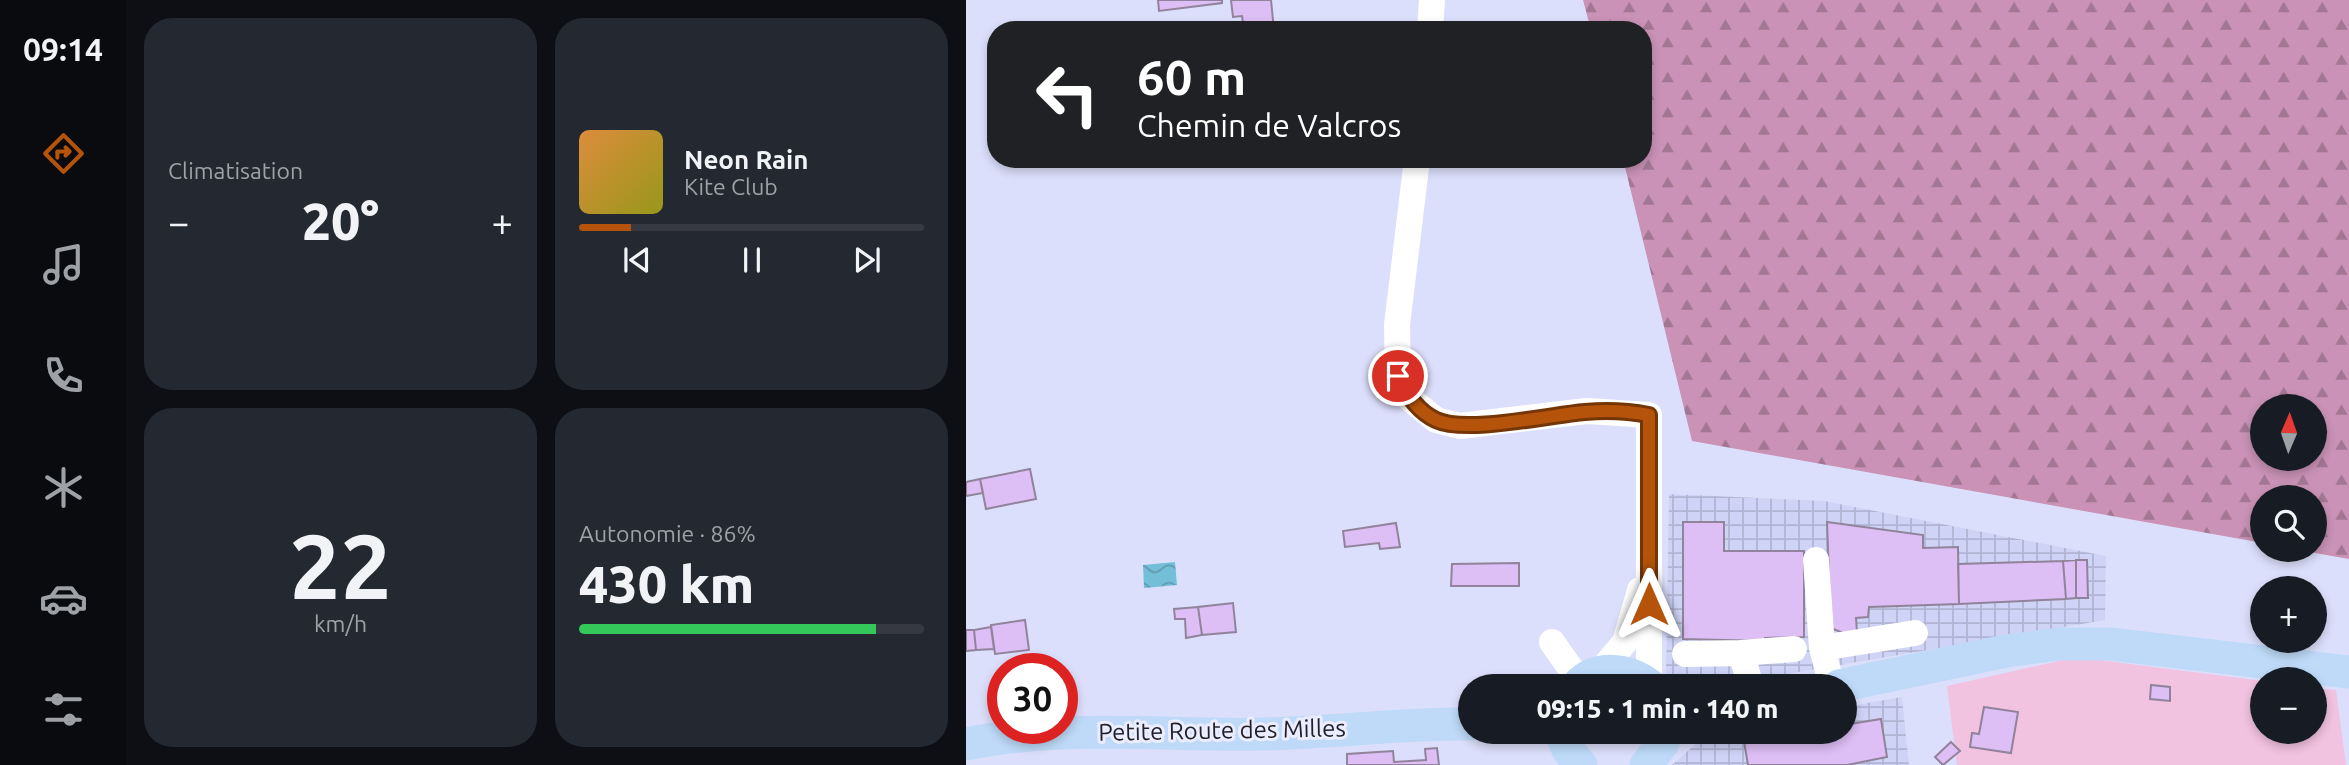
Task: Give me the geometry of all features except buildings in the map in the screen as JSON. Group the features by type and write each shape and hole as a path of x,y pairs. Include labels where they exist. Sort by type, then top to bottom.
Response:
{"main road":[{"path":"1857,682 2006,651 2059,644 2110,644 2349,672"},
{"name":"Petite Route des Milles","path":"1436,723 1458,718"},
{"name":"Petite Route des Milles","path":"966,744 1006,736 1061,732 1266,734 1458,724"}],"street":[{"path":"1431,21 1432,0"},
{"path":"1416,168 1397,325 1398,376 1409,398 1436,420 1460,426 1587,411 1649,415 1650,674"},
{"path":"1591,674 1625,642 1649,558"},
{"path":"1816,560 1822,648 1829,674"},
{"path":"1822,648 1914,633"},
{"path":"1552,642 1580,674"},
{"path":"1685,654 1794,649"},
{"path":"1741,653 1747,674"}],"shaded area":[{"path":"1669,494 1824,501 2106,556 2105,620 1788,674 1666,674"},
{"path":"2076,657 2250,679 2250,744 2327,744 2327,689 2336,690 2346,765 1957,765 1947,686"},
{"path":"1902,697 1909,765 1672,765 1696,744 1857,744 1857,705"}],"green space":[{"path":"1583,0 2349,0 2349,559 2327,555 2327,485 2250,485 2250,541 1692,441 1625,168 1652,168 1652,21 1589,21"}],"water":[{"path":"1175,562 1177,585 1144,588 1143,565"}],"route":[{"path":"1398,376 1409,398 1422,409 1436,420 1460,426 1587,411 1649,415 1649,604"}]}
